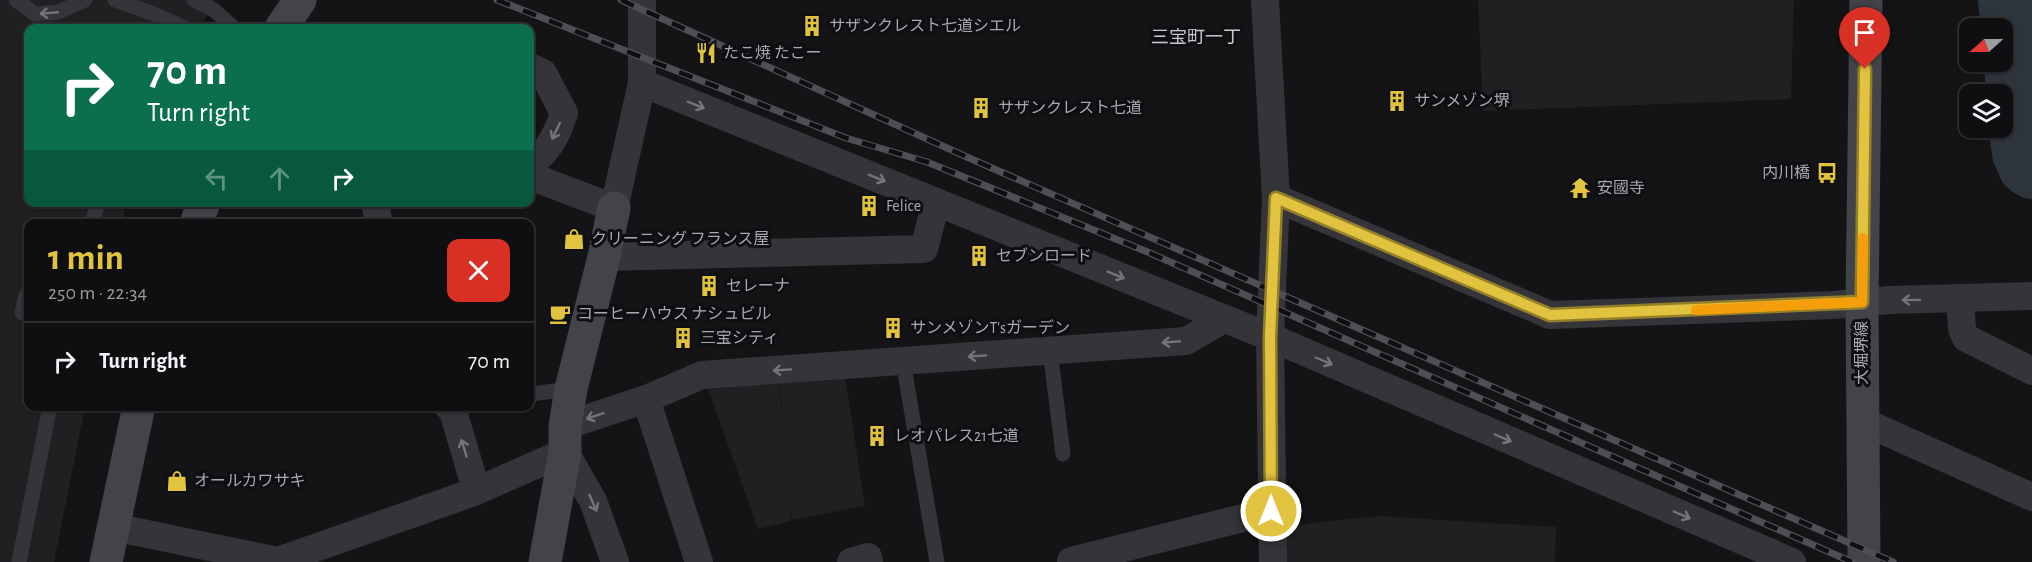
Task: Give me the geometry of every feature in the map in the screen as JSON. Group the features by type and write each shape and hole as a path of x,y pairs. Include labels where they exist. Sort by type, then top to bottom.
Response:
{"street":[{"path":"284,24 300,0"},
{"path":"545,562 571,389 604,257 642,83 642,0"},
{"path":"1265,0 1276,198 1270,337 1273,562"},
{"name":"大堀堺線","path":"1864,562 1862,302 1866,0"},
{"path":"534,69 543,73 564,113 558,132 539,159 534,161"},
{"path":"642,83 1270,337 1792,562"},
{"path":"534,178 614,208"},
{"path":"1276,198 1550,315 2032,296"},
{"path":"604,257 924,249 936,202"},
{"path":"1960,299 1962,329 1966,338 2032,371"},
{"path":"113,527 278,561 319,554 474,492 565,439 646,399 702,375 1186,340 1224,319"},
{"path":"646,399 699,562"},
{"path":"106,562 139,411"},
{"path":"453,411 474,479 474,492"},
{"path":"1862,421 2032,497"},
{"path":"565,439 593,501 615,562"},
{"path":"1071,561 1271,511"},
{"path":"851,562 868,557 869,562"}],"lane":[{"path":"16,0 35,14 59,12 85,0"},
{"path":"115,0 152,21"},
{"path":"194,0 214,10 230,24"},
{"path":"22,313 24,304"},
{"path":"1050,350 1063,454"},
{"path":"903,361 937,562"},
{"path":"534,394 571,389"},
{"path":"19,562 49,411"}],"shaded area":[{"path":"0,0 215,0 202,24 24,24 24,207 125,207 123,219 24,219 24,411 84,411 54,562 0,562"},
{"path":"1478,0 1794,0 1791,99 1483,111"},
{"path":"1999,0 2012,0 2021,91 2013,90 2013,84 2007,84 2006,72 2013,72 2013,18 2001,18"},
{"path":"845,376 865,506 792,520 791,510 791,521 758,529 707,386 779,383 783,425 780,383"},
{"path":"1379,516 1556,527 1555,562 1285,562 1285,526"}],"waterway":[{"path":"2006,0 2020,153 2026,167 2032,171"}],"railway":[{"path":"497,0 846,138 927,162 1150,253 1852,562"},
{"path":"621,0 969,158 1893,562"}],"slow traffic":[{"path":"1696,310 1862,302 1863,238"}],"place":[{"name":"サザンクレスト七道シエル","path":"812,26"},
{"name":"たこ焼 たこー","path":"706,53"},
{"name":"サンメゾン堺","path":"1397,101"},
{"name":"サザンクレスト七道","path":"981,108"},
{"name":"内川橋","path":"1827,173"},
{"name":"安國寺","path":"1580,188"},
{"name":"Felice","path":"869,206"},
{"name":"クリーニング フランス屋","path":"574,239"},
{"name":"セブンロード","path":"979,256"},
{"name":"セレーナ","path":"709,286"},
{"name":"コーヒーハウス ナシュビル","path":"560,314"},
{"name":"サンメゾンT'sガーデン","path":"893,328"},
{"name":"三宝シティ","path":"683,338"},
{"name":"レオパレス21七道","path":"877,436"},
{"name":"オールカワサキ","path":"177,481"}],"district":[{"name":"三宝町一丁","path":"1196,38"}],"route":[{"path":"1271,511 1270,337 1276,198 1550,315 1834,305 1862,302 1865,69"}]}
